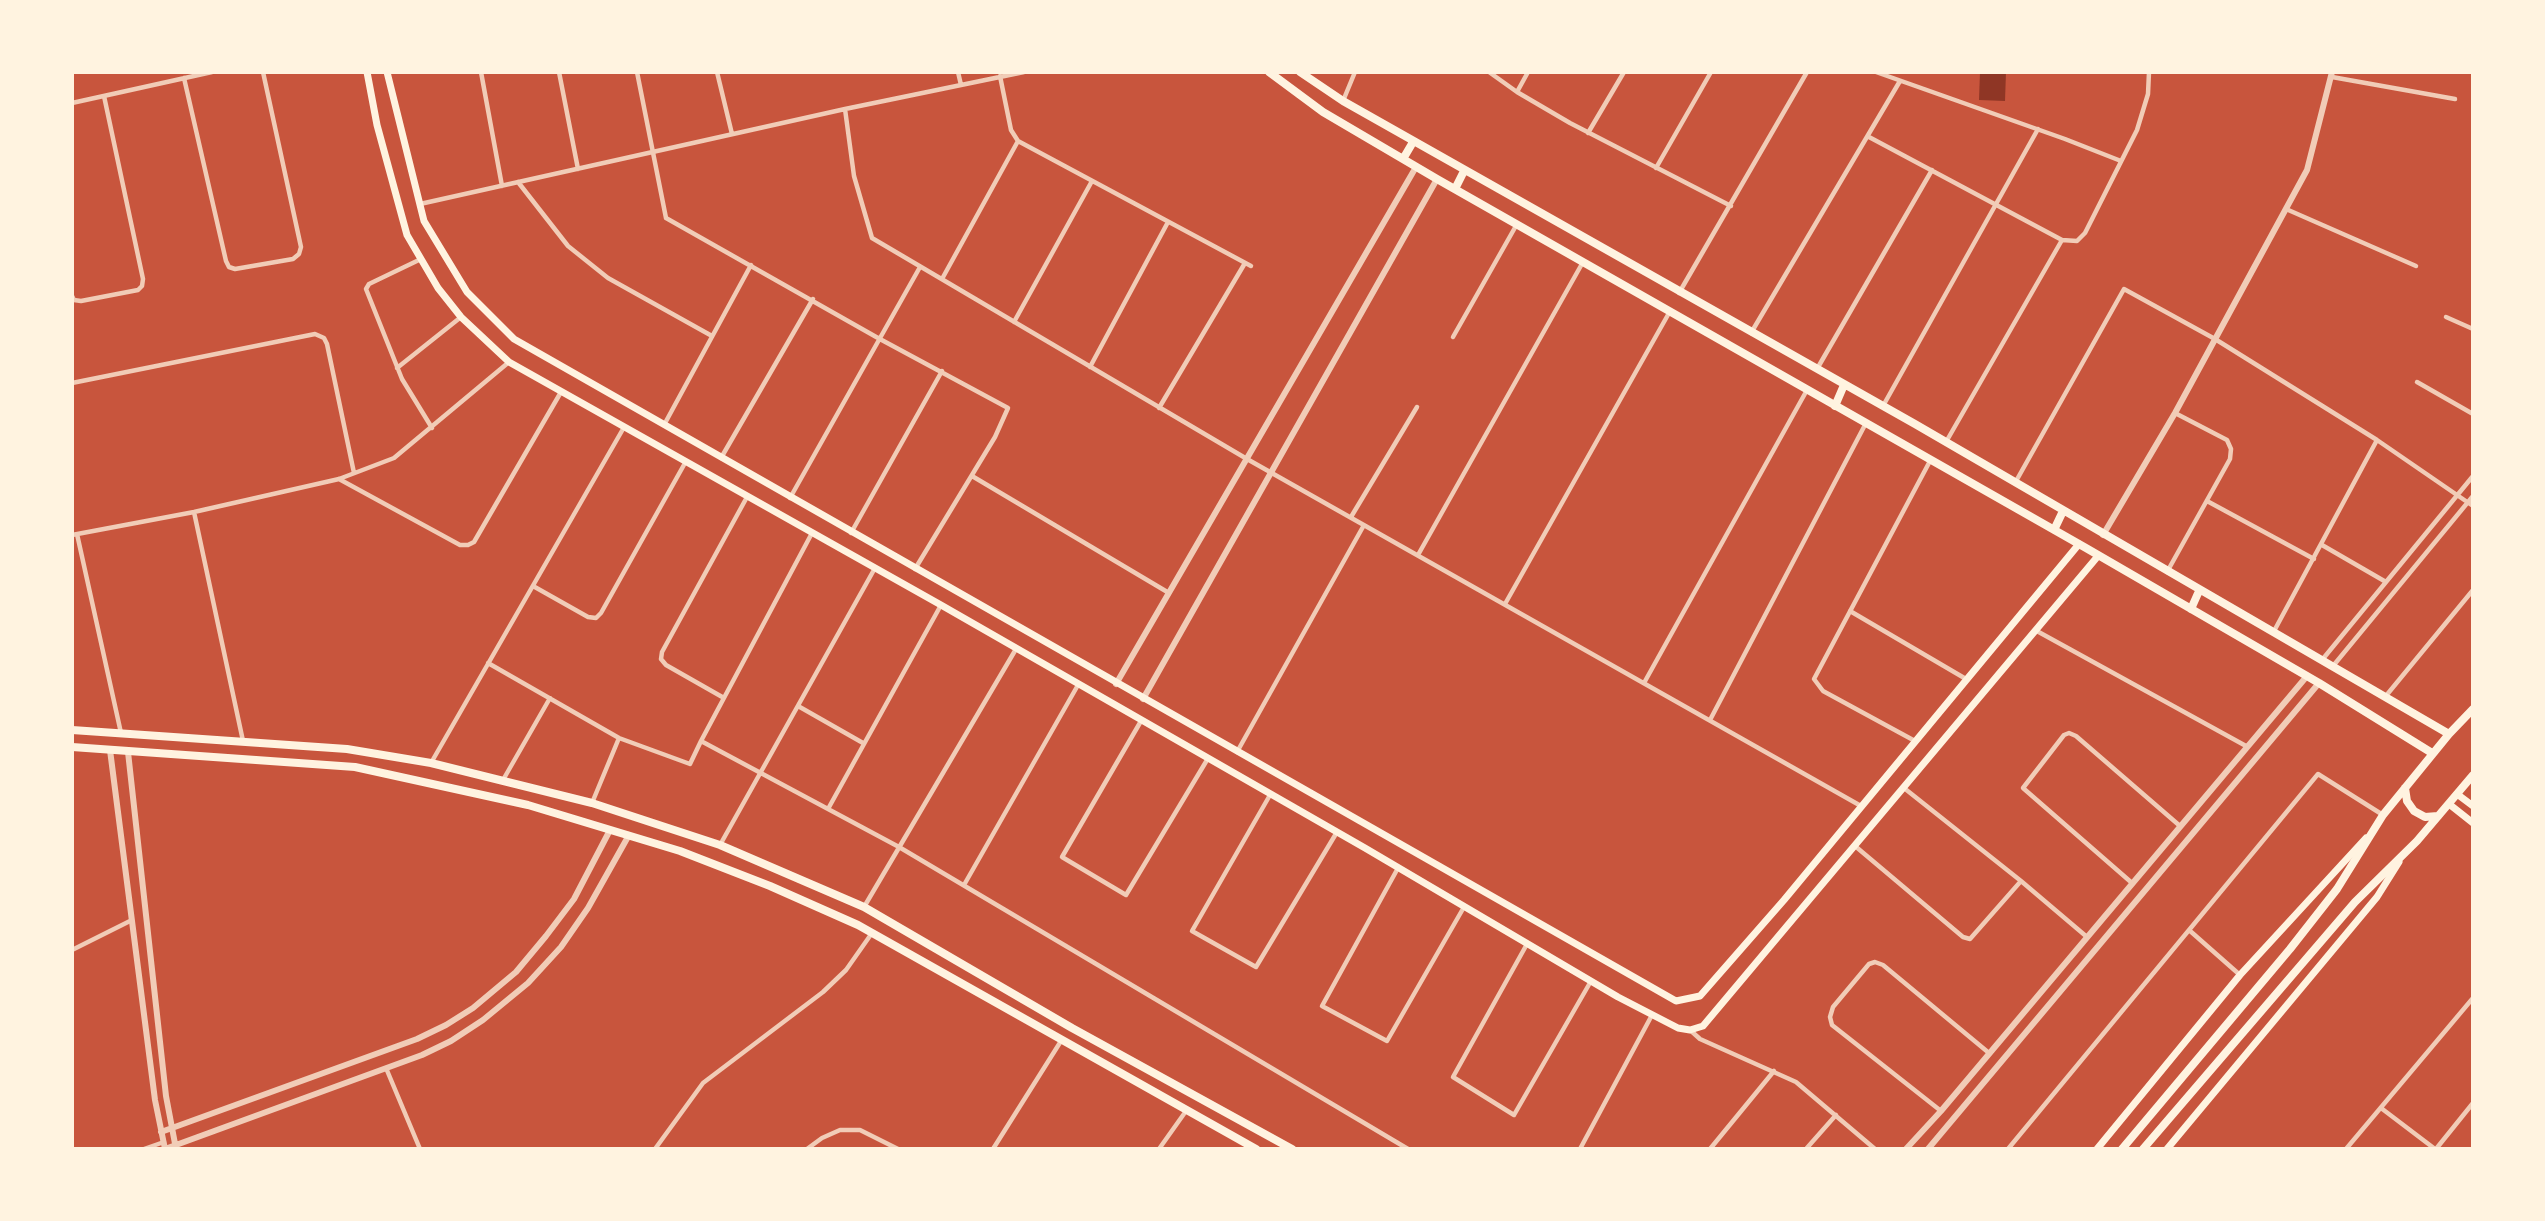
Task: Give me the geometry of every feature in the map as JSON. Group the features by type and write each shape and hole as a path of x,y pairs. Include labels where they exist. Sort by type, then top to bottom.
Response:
{"main road":[{"path":"367,72 377,125 407,235 461,317 509,362 624,429 941,605 1591,981 1678,1028 1690,1030 1703,1026 2098,556"},
{"path":"387,72 418,205 424,221 467,292 514,339 1676,1001 1700,996 1862,806 2079,544"},
{"path":"1269,72 1323,112 1416,167 1669,313 2079,544 2319,683 2432,753"},
{"path":"1300,72 1343,101 1413,142 1883,406 2449,734"},
{"path":"1403,159 1413,142"},
{"path":"1455,189 1464,171"},
{"path":"1835,406 1844,385"},
{"path":"2054,530 2063,511"},
{"path":"2191,609 2199,591"},
{"path":"2122,1149 2337,890 2383,816 2432,753 2473,709"},
{"path":"2463,719 2473,718"},
{"path":"72,730 347,749 431,763 592,803 720,845 864,907 1072,1028 1292,1149"},
{"path":"72,747 356,767 528,805 629,835 770,886 873,932 1061,1041 1256,1149"},
{"path":"2143,1149 2355,902 2404,854 2473,775"},
{"path":"2405,788 2407,801 2414,811 2425,817 2438,816"},
{"path":"2457,794 2473,807"},
{"path":"2449,804 2473,823"},
{"path":"2097,1149 2240,975 2374,830"},
{"path":"2168,1149 2377,897 2404,854"}],"street":[{"path":"72,103 212,72"},
{"path":"184,78 226,261 235,268 293,258 299,254 301,247 263,72"},
{"path":"481,72 502,186"},
{"path":"559,72 578,169"},
{"path":"637,72 666,218 813,299 878,338 1008,408 995,437 915,569"},
{"path":"717,72 732,134"},
{"path":"958,72 961,85"},
{"path":"418,205 845,109 1024,72"},
{"path":"1343,101 1355,72"},
{"path":"1489,72 1517,92 1588,133 1731,206"},
{"path":"1517,92 1528,72"},
{"path":"1588,133 1624,72"},
{"path":"1656,168 1710,72"},
{"path":"1679,293 1807,72"},
{"path":"1876,72 2038,129 2121,162"},
{"path":"1869,137 2062,240 2077,241 2085,233 2137,130 2148,94 2149,72"},
{"path":"2103,535 2175,413 2307,170 2332,75 2455,99"},
{"path":"1000,76 1011,130 1018,141 1251,266"},
{"path":"1751,333 1869,137 1900,81"},
{"path":"72,296 74,300 81,301 138,290 142,286 143,279 104,96"},
{"path":"845,109 854,176 872,238 1247,459 1862,806"},
{"path":"1883,406 2038,129"},
{"path":"942,279 1018,141"},
{"path":"1116,684 1416,167"},
{"path":"1817,369 1932,170"},
{"path":"1143,699 1437,179"},
{"path":"1014,322 1092,181"},
{"path":"518,182 568,246 600,272 712,336"},
{"path":"2286,209 2416,266"},
{"path":"1090,367 1168,222"},
{"path":"1454,337 1517,224"},
{"path":"1946,442 2062,240"},
{"path":"421,259 369,285 366,289 398,368 432,428"},
{"path":"1418,555 1583,262"},
{"path":"1159,408 1245,263"},
{"path":"664,425 751,265"},
{"path":"790,498 920,267"},
{"path":"2015,483 2124,288 2215,339 2377,440 2470,504"},
{"path":"721,458 813,299"},
{"path":"1505,604 1669,313"},
{"path":"398,368 461,317"},
{"path":"2446,317 2473,329"},
{"path":"72,383 315,334 324,338 327,344 354,473"},
{"path":"121,733 75,534 194,512 339,479 394,458 509,362"},
{"path":"851,533 942,372"},
{"path":"2417,382 2473,414"},
{"path":"1644,683 1807,390"},
{"path":"339,479 460,545 468,545 474,542 561,392"},
{"path":"1351,517 1417,407"},
{"path":"2167,572 2230,459 2231,449 2227,440 2175,413"},
{"path":"1710,720 1866,423"},
{"path":"431,763 624,429"},
{"path":"2273,633 2377,440"},
{"path":"1915,741 1823,691 1814,679 1930,461"},
{"path":"533,586 588,617 596,618 601,613 685,463"},
{"path":"972,476 1168,593"},
{"path":"2322,660 2473,476"},
{"path":"2333,666 2470,504 2473,496"},
{"path":"724,698 666,665 661,659 662,652 747,497"},
{"path":"2207,501 2314,559"},
{"path":"194,512 243,741"},
{"path":"1237,752 1364,525"},
{"path":"489,663 620,738 690,764 812,533"},
{"path":"2322,545 2386,582"},
{"path":"720,845 875,568"},
{"path":"2385,697 2473,590"},
{"path":"828,809 941,605"},
{"path":"1850,611 1966,679"},
{"path":"2035,630 2247,746"},
{"path":"864,907 1016,649"},
{"path":"1906,1149 1941,1111 2307,676"},
{"path":"1928,1149 2319,683"},
{"path":"964,885 1078,685"},
{"path":"503,780 550,698"},
{"path":"798,706 863,744"},
{"path":"1141,721 1062,857 1126,895 1207,760"},
{"path":"2132,883 2023,788 2064,735 2069,733 2076,736 2180,826"},
{"path":"592,803 620,738"},
{"path":"701,741 899,847 1408,1149"},
{"path":"110,750 155,1100 165,1147"},
{"path":"128,752 166,1096 176,1147"},
{"path":"2008,1149 2318,774 2383,816"},
{"path":"1904,788 2021,881 2086,938"},
{"path":"1270,795 1192,931 1256,967 1336,832"},
{"path":"162,1132 417,1039 473,1008 516,972 546,936 574,899 610,830"},
{"path":"144,1149 176,1147 386,1068 451,1041 483,1020 528,984 561,947 588,908 629,835"},
{"path":"1855,846 1963,937 1970,939 2021,881"},
{"path":"1398,868 1322,1006 1387,1041 1464,907"},
{"path":"72,950 132,920"},
{"path":"2189,930 2240,975"},
{"path":"655,1149 703,1083 823,992 846,970 873,932"},
{"path":"1527,944 1452,1077 1514,1114 1591,981"},
{"path":"1941,1111 1832,1025 1830,1017 1840,999 1869,964 1875,962 1884,965 1989,1053"},
{"path":"2346,1149 2473,1000"},
{"path":"1580,1149 1652,1015"},
{"path":"1690,1030 1700,1039 1796,1082 1875,1149"},
{"path":"993,1149 1061,1041"},
{"path":"386,1068 420,1149"},
{"path":"1710,1149 1773,1071"},
{"path":"2381,1108 2435,1149 2473,1103"},
{"path":"1159,1149 1186,1111"},
{"path":"1806,1149 1836,1115"},
{"path":"807,1149 822,1138 840,1130 860,1130 898,1149"}],"shaded area":[{"path":"1980,72 2006,72 2005,101 1979,100"}]}
